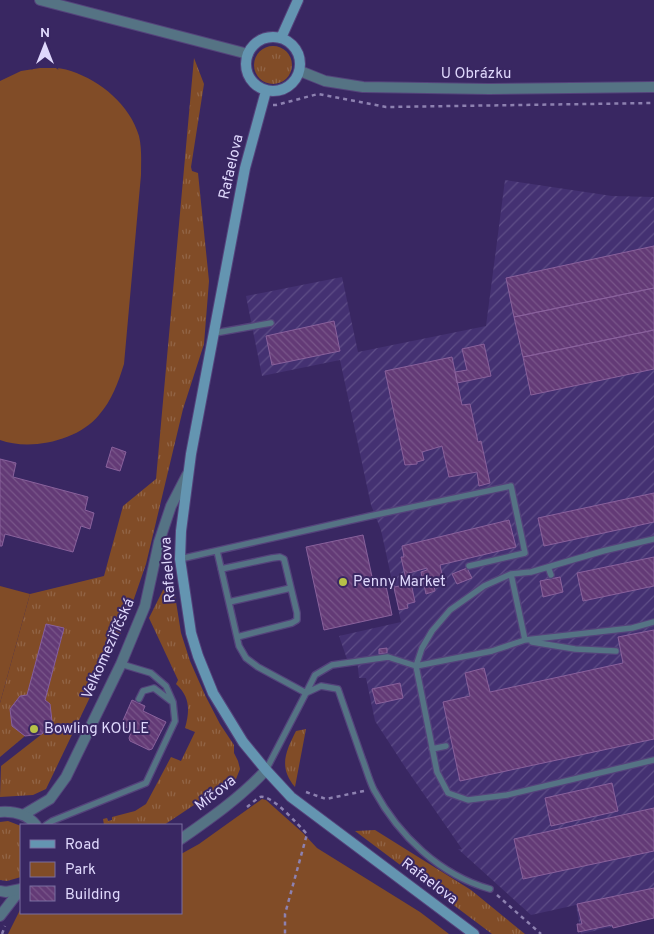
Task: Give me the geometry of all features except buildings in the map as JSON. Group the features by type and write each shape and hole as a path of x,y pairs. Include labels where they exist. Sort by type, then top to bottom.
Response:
{"main road":[{"path":"281,38 298,0"},
{"path":"265,38 281,38 295,47 301,62 300,71 297,79 284,90 266,91 251,81 246,63 248,54 252,47 265,38"},
{"name":"Rafaelova","path":"266,91 245,168 188,474 181,531 180,559 188,615 198,656 221,708 243,742 291,797 474,934"}],"street":[{"path":"40,0 248,54"},
{"name":"U Obrázku","path":"300,71 325,81 363,87 489,89 654,87"},
{"name":"Velkomeziříčská","path":"23,815 50,799 66,778 121,664 145,606 159,542 171,506 188,474"},
{"name":"Míčova","path":"182,838 252,785 266,770"},
{"path":"0,812 11,811 23,815 35,824"},
{"path":"0,891 6,892 20,889"},
{"path":"0,916 20,890"}],"lane":[{"path":"215,333 271,323"},
{"path":"180,559 511,486 525,552 469,566"},
{"path":"654,539 603,551 531,572 511,574 484,586 450,610 432,631 422,648 416,666 437,772 448,792 468,800 507,795 654,760"},
{"path":"217,551 239,646 246,658 258,667 306,693"},
{"path":"221,569 280,557 284,559 298,613 297,620 292,623 237,636"},
{"path":"548,567 551,575"},
{"path":"511,574 525,640"},
{"path":"229,602 291,588"},
{"path":"266,770 314,676 332,664 388,657 416,666 492,651 525,640 632,628 654,622"},
{"path":"525,640 575,649 616,651"},
{"path":"48,824 146,783 175,721 173,702 166,686 151,672 121,664"},
{"path":"306,693 321,686 338,689 373,789 392,818 412,842 446,870 474,885 490,889"},
{"path":"139,699 143,691 154,688 173,702"},
{"path":"432,749 446,746"}],"path":[{"path":"263,102 276,106 318,94 386,107 654,103"},
{"path":"282,808 297,789 326,799 373,789"},
{"path":"244,809 260,797 266,797 282,808 307,834 286,914 285,934"},
{"path":"490,889 541,934"}],"shaded area":[{"path":"505,180 612,196 654,197 654,908 615,926 581,934 576,905 531,915 458,849 462,849 375,721 366,678 359,678 357,659 347,659 339,636 401,622 381,530 371,505 340,360 262,376 246,296 342,277 358,352 486,326"}],"green space":[{"path":"273,46 280,47 286,52 291,58 291,72 286,78 280,83 273,84 266,83 260,78 255,72 254,65 255,58 260,52 266,47"},
{"path":"194,58 204,84 191,167 192,171 198,173 209,281 204,344 183,409 146,564 126,622 46,789 33,795 0,797 1,766 42,734 52,721 50,704 45,700 64,629 46,624 27,695 20,696 10,709 12,726 25,736 0,757 0,703 30,594 104,576 123,506 156,479"},
{"path":"40,68 63,69 82,75 103,88 121,104 129,114 139,136 141,175 124,364 114,391 99,415 79,431 53,441 25,444 0,440 0,81 21,71"},
{"path":"173,583 181,633 190,661 220,724 234,745 234,753 240,769 236,779 230,786 194,805 166,824 104,824 103,819 112,820 112,817 135,811 146,804 171,757 181,761 195,732 185,728 188,704 181,689 176,684 178,680 149,618 163,590"},
{"path":"0,586 30,594 0,703"},
{"path":"306,729 295,787 287,773 285,759 296,731"},
{"path":"262,799 266,800 317,848 420,912 449,934 8,934 20,910 20,914 182,914 182,853 199,844"},
{"path":"8,821 20,826 20,877 7,881 0,880 0,822"},
{"path":"375,830 471,890 525,934 492,934 355,831"}],"place":[{"name":"Penny Market","path":"343,582"},
{"name":"Bowling KOULE","path":"34,729"}]}
